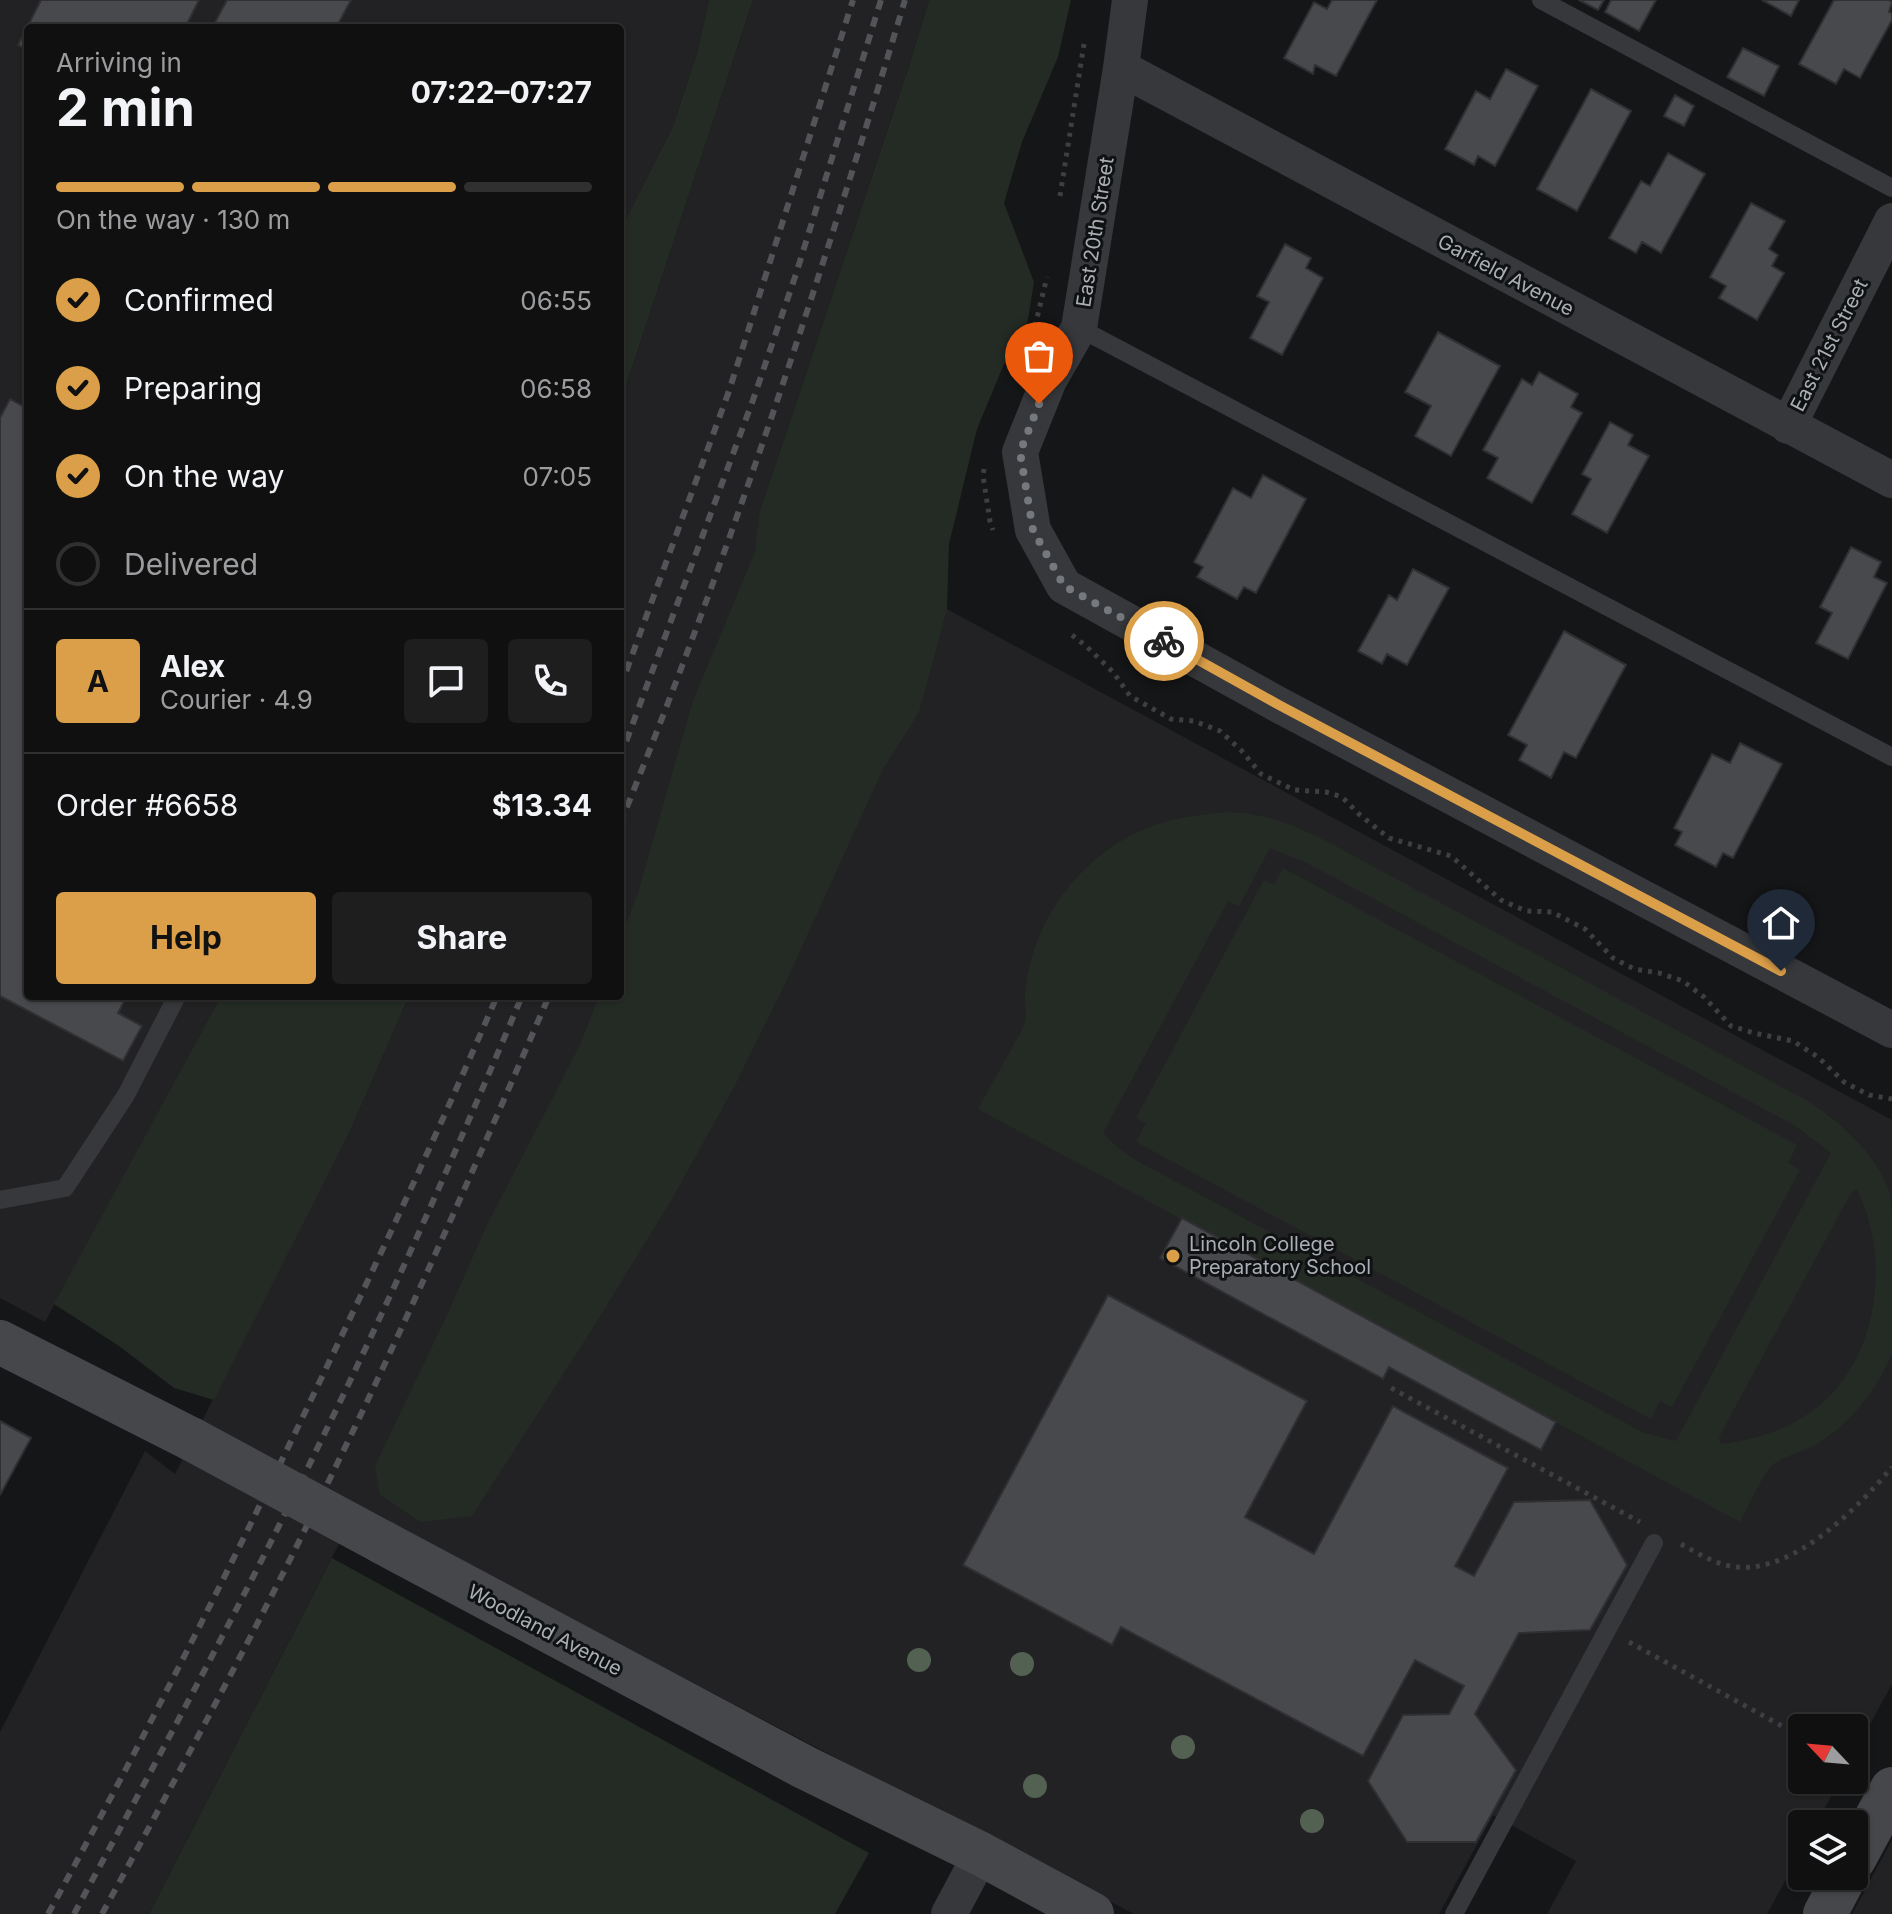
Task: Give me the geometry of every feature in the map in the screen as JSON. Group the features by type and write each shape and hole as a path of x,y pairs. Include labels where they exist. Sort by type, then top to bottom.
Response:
{"street":[{"name":"East 20th Street","path":"1130,0 1079,328 1049,380 1020,452 1033,530 1064,586 1279,705 1892,1030"},
{"name":"Garfield Avenue","path":"1121,68 1892,480"},
{"name":"East 21st Street","path":"1788,426 1892,221"},
{"name":"Woodland Avenue","path":"0,1342 193,1440 804,1767 981,1854 1092,1914"},
{"path":"1868,1833 1892,1789"},
{"path":"949,1914 981,1854"},
{"path":"1825,1914 1838,1890"}],"lane":[{"path":"1541,0 1892,188"},
{"path":"1079,328 1892,757"},
{"path":"0,1200 65,1188 126,1095 175,1000"},
{"path":"1454,1914 1608,1630 1661,1540"}],"path":[{"path":"1059,199 1084,42"},
{"path":"1032,334 1047,277"},
{"path":"984,463 983,476 994,532"},
{"path":"1066,631 1113,672 1130,696 1171,719 1194,721 1220,731 1261,774 1294,790 1326,792 1342,797 1389,838 1451,856 1501,900 1526,911 1552,912 1585,929 1613,958 1634,969 1683,981 1704,997 1731,1026 1793,1041 1818,1057 1844,1082 1869,1095 1892,1099"},
{"path":"1391,1388 1640,1522"},
{"path":"1661,1540 1723,1565 1751,1567 1769,1563 1806,1546 1830,1528 1858,1505 1892,1467"},
{"path":"1608,1630 1788,1729"}],"shaded area":[{"path":"0,0 709,0 697,53 673,126 624,223 624,24 24,24 24,1000 219,1000 45,1322 0,1298"},
{"path":"709,0 753,0 624,392 624,223 673,126 697,53"},
{"name":"Lincoln College Preparatory School","path":"753,0 929,0 760,511 1892,1120 1892,1684 1868,1728 1868,1714 1788,1714 1788,1794 1832,1794 1824,1810 1788,1810 1788,1876 1767,1914 1547,1914 1576,1861 1493,1815 1439,1914 1134,1914 358,1507 149,1914 0,1914 0,1732 145,1451 175,1474 351,1129 407,1000 624,1000 624,392"},
{"path":"929,0 1071,0 1058,57 1022,142 1004,203 1034,282 1025,338 1004,364 977,429 949,544 947,609 919,712 882,771 785,984 733,1089 673,1197 596,1323 472,1516 421,1522 380,1495 375,1466 487,1225 580,1045 597,1000 624,1000 624,929 639,890 693,701 755,552 760,511"},
{"path":"1226,812 1266,817 1326,841 1804,1099 1831,1117 1866,1151 1890,1193 1892,1353 1879,1380 1850,1418 1813,1446 1770,1467 1740,1522 978,1109 1024,1025 1025,992 1031,961 1039,936 1065,891 1102,854 1147,828 1172,820","holes":["1270,848 1311,865 1794,1125 1831,1153 1676,1441 1644,1433 1132,1158 1103,1133 1228,901 1239,906","1857,1189 1868,1217 1876,1279 1864,1341 1851,1369 1832,1394 1788,1426 1721,1444 1719,1437 1851,1193"]},
{"path":"1283,868 1797,1145 1788,1163 1800,1170 1672,1407 1660,1401 1651,1419 1136,1142 1146,1123 1136,1118 1264,880 1274,885"},
{"path":"219,1000 407,1000 351,1129 214,1400 174,1388 119,1346 54,1304"},
{"path":"332,1558 869,1853 835,1914 149,1914"},
{"path":"1892,1840 1892,1914 1852,1914 1865,1890 1868,1890 1868,1884"}],"building":[{"path":"41,0 199,0 187,24 29,24"},
{"path":"227,0 351,0 338,24 214,24"},
{"path":"1332,0 1377,0 1336,76 1315,65 1313,74 1284,58 1314,2 1327,9"},
{"path":"1579,0 1604,0 1598,10"},
{"path":"1611,0 1656,0 1639,31 1605,12"},
{"path":"1762,0 1799,0 1791,16"},
{"path":"1834,0 1892,2 1889,12 1892,13 1892,20 1860,78 1844,69 1836,84 1799,64"},
{"path":"24,33 24,48 18,45"},
{"path":"1743,48 1779,66 1764,96 1727,77"},
{"path":"1506,69 1538,86 1495,166 1478,156 1474,165 1445,149 1476,91 1490,99"},
{"path":"1591,89 1631,111 1577,211 1537,189"},
{"path":"1675,95 1694,106 1684,126 1664,116"},
{"path":"1668,153 1705,174 1661,253 1642,242 1636,253 1609,238 1641,181 1650,186"},
{"path":"1751,203 1785,221 1769,249 1778,255 1772,266 1784,273 1757,320 1719,298 1726,286 1710,277"},
{"path":"1285,244 1311,258 1306,268 1323,278 1282,355 1250,338 1269,302 1257,296"},
{"path":"1438,332 1500,366 1451,456 1415,436 1431,406 1405,392"},
{"path":"1539,372 1578,394 1571,407 1582,413 1532,503 1487,478 1498,458 1483,450 1522,379 1532,385"},
{"path":"10,399 24,407 24,1000 125,1000 118,1013 142,1026 123,1061 0,996 0,418"},
{"path":"1610,422 1633,435 1628,445 1649,456 1607,533 1572,514 1591,479 1582,474"},
{"path":"1263,475 1306,499 1256,593 1244,587 1237,599 1197,577 1203,567 1194,562 1233,488 1251,498"},
{"path":"1851,547 1881,562 1874,577 1887,583 1848,659 1816,643 1832,613 1820,607"},
{"path":"1413,569 1449,588 1407,665 1387,654 1382,664 1358,651 1389,595 1397,600"},
{"path":"1564,631 1626,665 1576,758 1564,752 1551,778 1519,760 1527,745 1508,735"},
{"path":"1740,743 1782,764 1733,858 1723,853 1716,867 1675,845 1682,832 1674,828 1712,754 1730,763"},
{"path":"1182,1218 1556,1422 1541,1450 1389,1367 1383,1379 1160,1258"},
{"name":"Lincoln College Preparatory School","path":"1108,1295 1307,1401 1245,1517 1314,1554 1393,1406 1508,1468 1455,1566 1474,1576 1514,1502 1590,1500 1627,1565 1590,1630 1519,1633 1475,1714 1516,1770 1476,1842 1407,1842 1368,1781 1403,1715 1449,1714 1464,1686 1415,1660 1363,1756 1121,1627 1112,1645 963,1565"},
{"path":"0,1421 31,1438 0,1495"}],"railway":[{"path":"624,677 729,391 853,0"},
{"path":"624,747 753,400 796,274 881,0"},
{"path":"624,814 699,620 772,415 905,0"},
{"path":"48,1914 154,1716 255,1516 388,1238 495,1000"},
{"path":"74,1914 227,1627 315,1453 422,1226 520,1000"},
{"path":"102,1914 252,1634 337,1464 446,1231 547,1000"}],"way so far":[{"path":"1039,404 1020,452 1033,530 1064,586 1164,641"}],"place":[{"name":"Lincoln College Preparatory School","path":"1173,1256"}],"route":[{"path":"1164,641 1781,971"}]}
